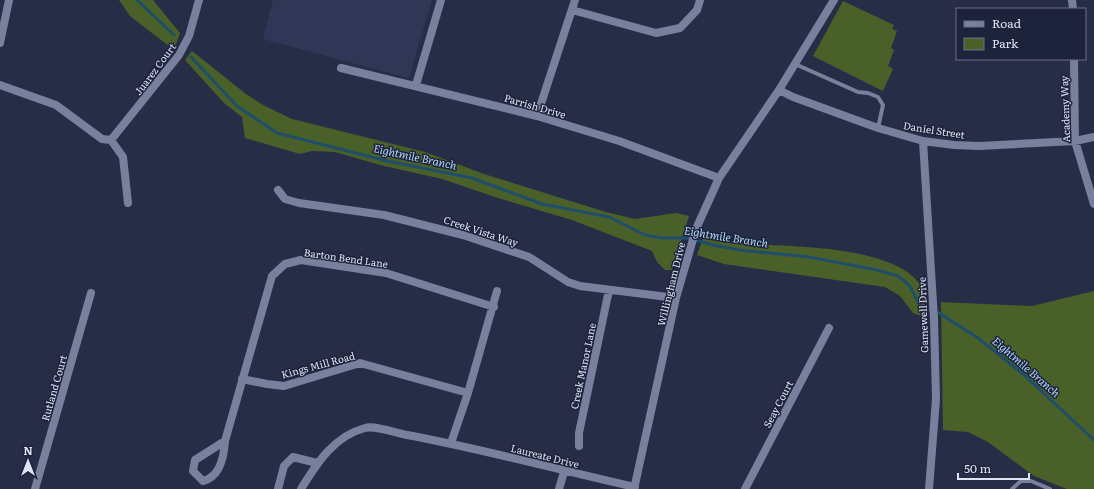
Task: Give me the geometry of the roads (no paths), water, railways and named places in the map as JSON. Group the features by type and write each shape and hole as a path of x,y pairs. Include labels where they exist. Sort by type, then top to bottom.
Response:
{"street":[{"path":"0,43 9,0"},
{"name":"Juarez Court","path":"111,140 180,55 189,36 199,0"},
{"path":"416,85 441,0"},
{"path":"537,116 575,0"},
{"path":"572,10 656,33 680,28 697,10 700,0"},
{"name":"Willingham Drive","path":"635,488 676,298 689,248 696,228 719,178 779,90 834,0"},
{"name":"Academy Way","path":"1074,60 1075,141 1094,204"},
{"name":"Parrish Drive","path":"341,68 416,85 537,116 619,141 719,178"},
{"path":"0,85 46,101 102,139 111,140 123,157 128,203"},
{"name":"Daniel Street","path":"779,90 793,97 878,128 923,141 954,145 979,146 1075,141 1094,136"},
{"name":"Gamewell Drive","path":"923,141 934,304 936,399 929,489"},
{"name":"Creek Vista Way","path":"278,190 285,199 299,203 384,215 463,234 529,258 568,282 580,286 676,298"},
{"name":"Barton Bend Lane","path":"225,441 195,460 193,472 203,481 210,480 216,474 224,451 225,441 242,379 272,276 285,264 301,260 386,273 494,307"},
{"name":"Creek Manor Lane","path":"579,446 579,432 609,290"},
{"path":"451,443 468,393 498,291"},
{"name":"Rutland Court","path":"35,489 91,293"},
{"name":"Seay Court","path":"745,489 829,328"},
{"name":"Kings Mill Road","path":"242,379 284,386 360,363 468,393"},
{"name":"Laureate Drive","path":"301,489 317,463 339,440 367,427 451,443 564,472 635,488"},
{"path":"278,489 284,466 293,457 317,463"},
{"path":"559,489 564,472"}],"lane":[{"path":"795,64 858,92 878,96 883,105 878,128"},
{"path":"1012,489 1021,481 1031,481 1050,489"}],"waterway":[{"name":"Eightmile Branch","path":"137,0 174,35"},
{"name":"Eightmile Branch","path":"191,57 237,106 277,133 387,161 472,178 542,204 609,217 645,235 662,238 689,238 713,245 739,250 809,257 877,270 898,276 909,285 921,307 939,313 978,338 1023,374 1094,440"}]}
